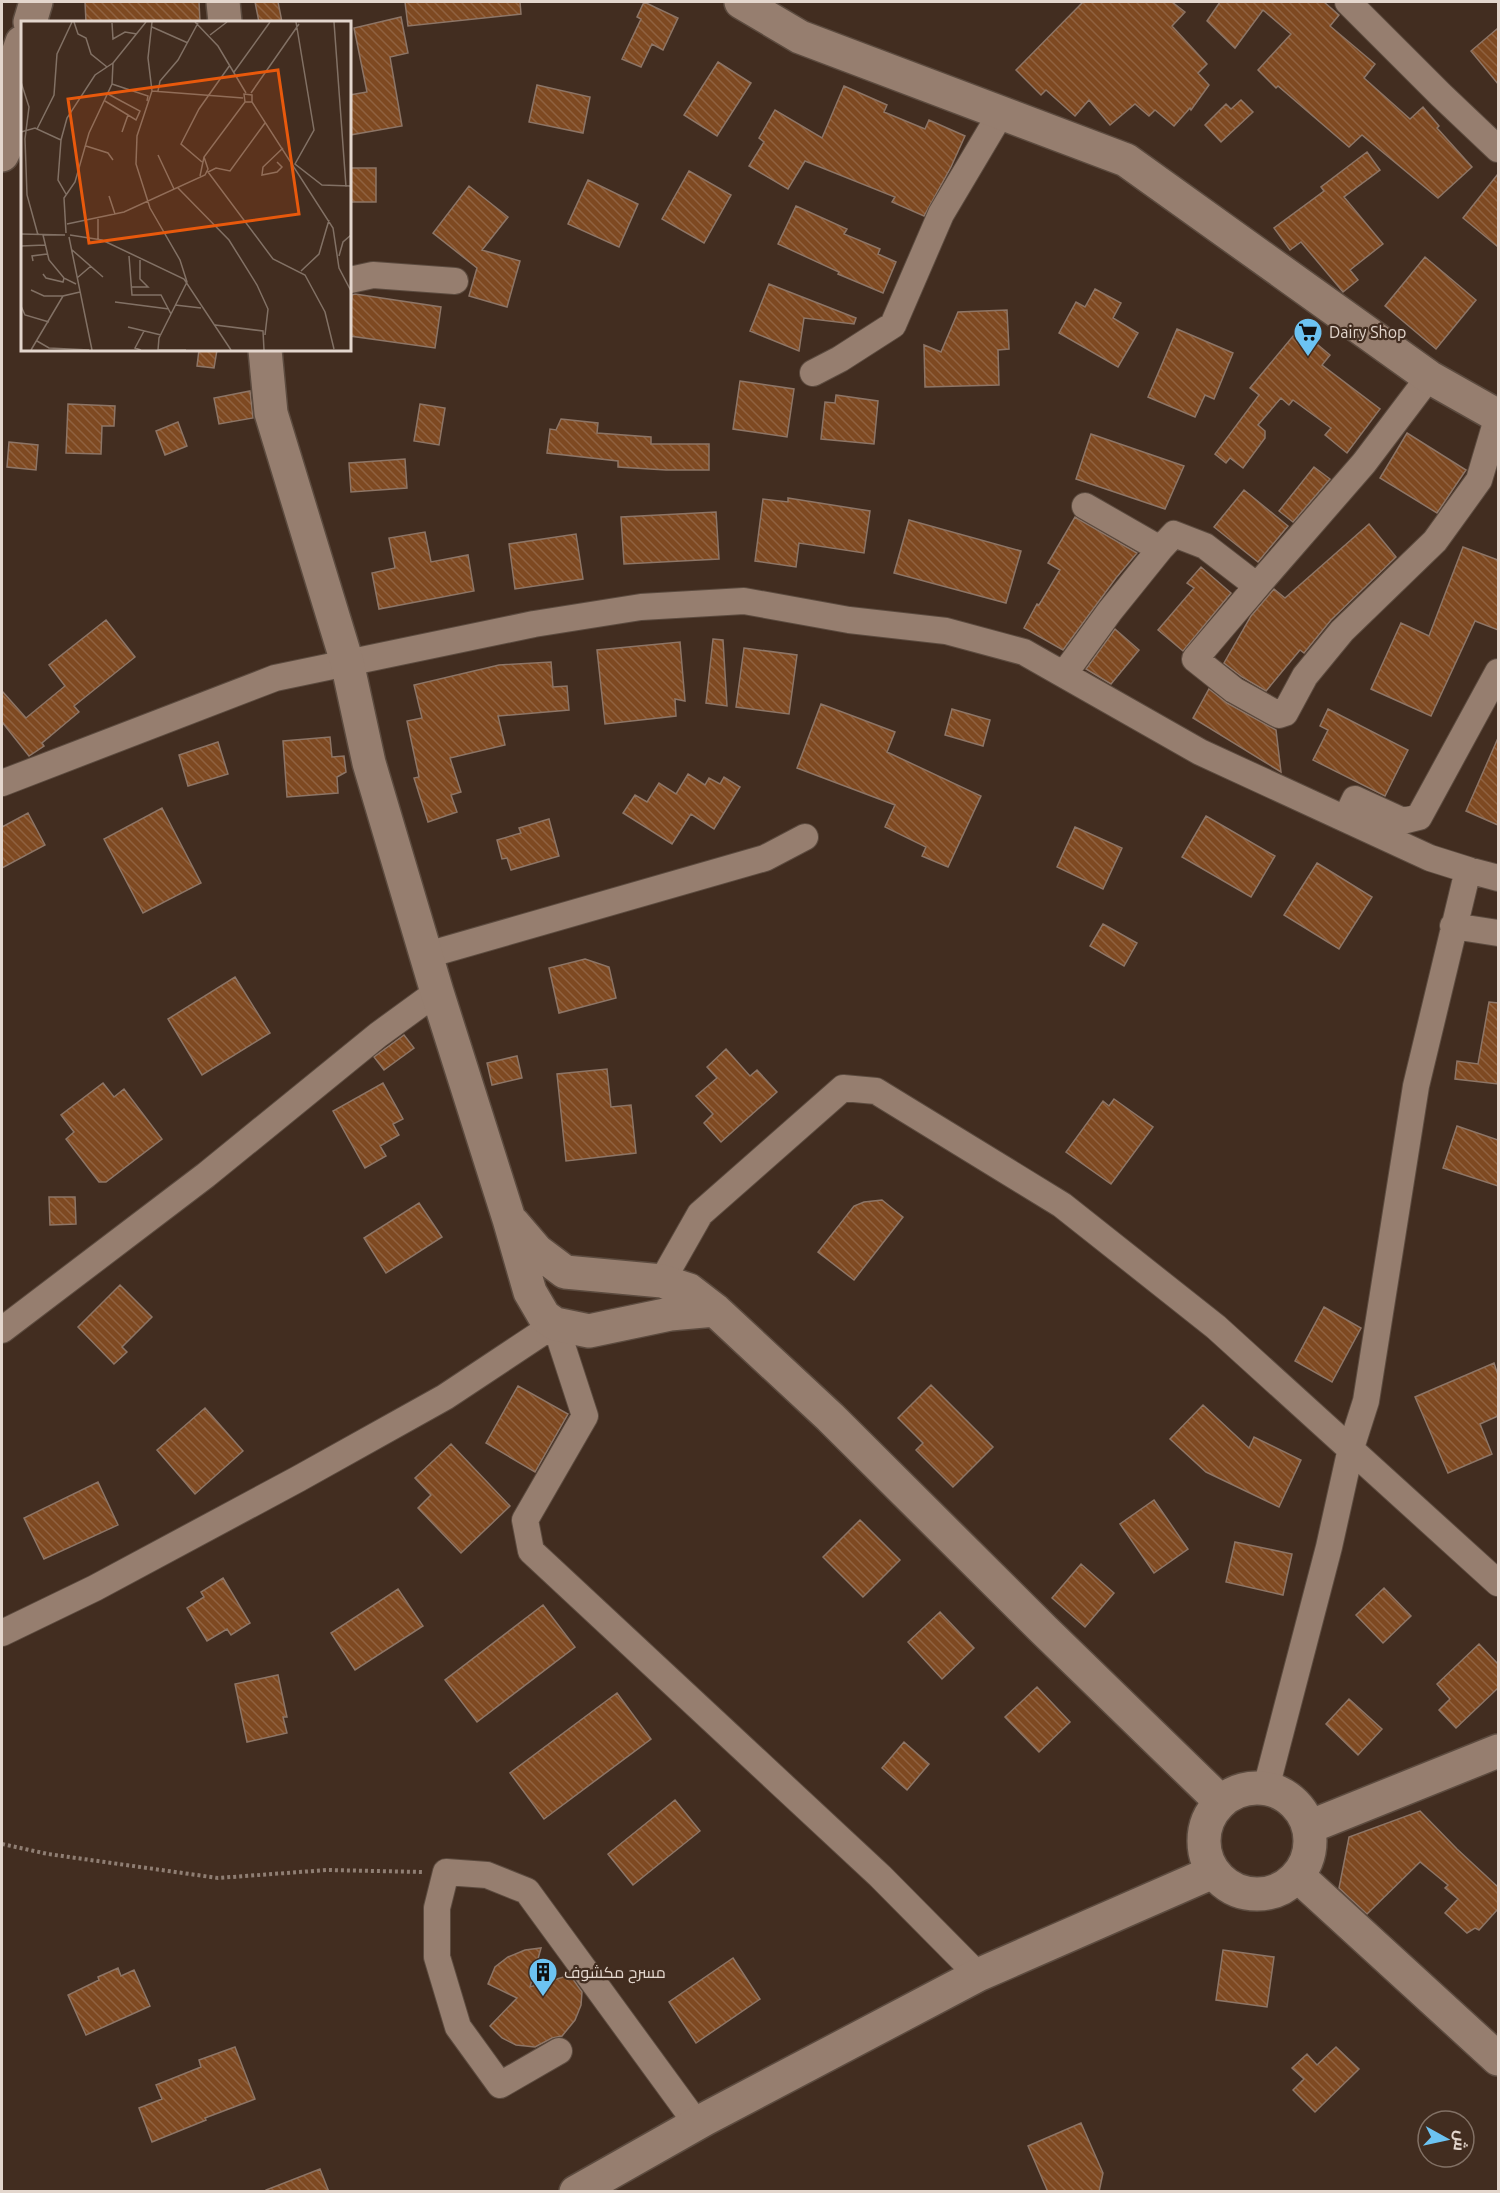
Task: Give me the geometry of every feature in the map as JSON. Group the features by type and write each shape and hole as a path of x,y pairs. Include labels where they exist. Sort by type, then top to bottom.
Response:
{"street":[{"path":"30,21 36,2"},
{"path":"53,21 60,2"},
{"path":"223,2 225,21"},
{"path":"741,2 800,37 1126,160 1429,377 1498,416 1479,480 1435,541 1342,631 1305,676 1285,712 1278,715 1234,690 1195,659 1364,463 1429,377"},
{"path":"1348,2 1498,149"},
{"path":"2,99 21,45"},
{"path":"813,373 840,359 893,325 941,214 1001,113"},
{"path":"2,155 21,116"},
{"path":"351,280 373,275 455,281"},
{"path":"265,351 271,413 346,662 369,763 530,1292 544,1316 555,1324 589,1331 670,1314 715,1310"},
{"path":"1085,506 1160,549"},
{"path":"1064,674 1110,611 1174,534 1205,546 1257,586"},
{"path":"2,783 275,678 534,624 630,608 744,601 849,620 946,631 1024,652 1200,752 1430,858 1498,878"},
{"path":"1346,818 1356,798 1403,821 1419,817 1498,672"},
{"path":"427,956 765,858 805,837"},
{"path":"1266,1788 1329,1547 1351,1448 1366,1401 1416,1086 1468,870"},
{"path":"1454,926 1498,933"},
{"path":"2,1330 206,1175 378,1035 437,992"},
{"path":"662,1281 700,1214 843,1088 876,1091 1062,1205 1216,1327 1498,1583"},
{"path":"509,1219 537,1251 565,1272 662,1281 689,1290 715,1310 830,1417 1221,1802"},
{"path":"2,1633 95,1588 445,1397 555,1324"},
{"path":"555,1324 585,1416 525,1520 531,1551 880,1876 978,1975"},
{"path":"1309,1827 1498,1751"},
{"path":"1266,1788 1285,1795 1300,1809 1309,1827 1311,1844 1307,1861 1298,1876 1283,1888 1265,1895 1245,1894 1227,1886 1213,1872 1205,1855 1204,1835 1209,1817 1221,1802 1242,1790 1266,1788"},
{"path":"560,2051 500,2085 458,2027 437,1958 437,1908 446,1872 487,1875 527,1891 697,2124"},
{"path":"576,2192 697,2124 978,1975 1213,1872"},
{"path":"1298,1876 1498,2059"}],"path":[{"path":"2,1844 48,1854 218,1878 327,1870 446,1872"}],"building":[{"path":"85,2 199,2 200,21 86,21"},
{"path":"255,2 278,2 282,21 259,21"},
{"path":"405,2 520,2 521,14 408,26"},
{"path":"644,2 678,18 663,50 652,44 641,67 622,59 641,19 637,17"},
{"path":"1083,2 1172,2 1185,12 1172,26 1207,64 1198,73 1209,85 1191,110 1190,108 1174,126 1155,110 1149,116 1135,104 1110,125 1089,100 1075,116 1046,90 1041,95 1016,70"},
{"path":"1220,2 1324,2 1339,15 1330,26 1375,64 1364,78 1410,119 1423,107 1439,126 1437,128 1472,167 1438,198 1362,135 1349,147 1278,86 1276,88 1258,70 1291,34 1263,10 1235,48 1207,21"},
{"path":"401,17 408,53 390,57 402,126 351,135 351,95 367,92 354,28"},
{"path":"1498,28 1498,84 1471,51"},
{"path":"718,62 751,83 717,136 684,115"},
{"path":"537,85 590,97 583,133 529,122"},
{"path":"844,86 887,105 884,112 925,129 929,120 965,136 924,216 892,202 895,197 805,161 788,189 749,166 764,142 759,138 775,110 822,138"},
{"path":"1241,100 1253,112 1221,142 1205,125 1226,104 1231,109"},
{"path":"1367,152 1380,170 1344,197 1383,244 1350,270 1358,280 1343,292 1301,242 1290,250 1274,228 1324,191 1321,187"},
{"path":"351,168 376,168 376,202 351,202"},
{"path":"689,171 731,195 704,243 662,219"},
{"path":"1498,174 1498,247 1463,218"},
{"path":"588,180 638,204 619,247 568,224"},
{"path":"469,186 508,217 482,250 520,261 507,307 469,296 477,268 433,233"},
{"path":"796,206 847,229 844,234 880,249 878,254 896,262 883,293 838,274 839,272 778,244"},
{"path":"1425,257 1476,300 1436,349 1385,306"},
{"path":"769,284 856,318 854,324 804,318 799,351 750,331"},
{"path":"1095,289 1121,303 1113,318 1138,333 1118,367 1059,333 1076,302 1085,307"},
{"path":"352,295 441,307 435,348 351,336"},
{"path":"1007,310 1009,349 998,350 999,385 925,387 924,345 941,352 958,312"},
{"path":"1177,329 1233,353 1214,399 1205,395 1195,417 1148,397"},
{"path":"1299,329 1330,355 1322,365 1380,409 1347,453 1325,435 1331,428 1293,400 1289,405 1281,398 1258,425 1265,431 1265,438 1243,468 1230,458 1226,463 1215,454 1259,395 1250,388"},
{"path":"199,351 217,351 214,368 197,366"},
{"path":"740,381 794,389 787,437 733,429"},
{"path":"250,391 253,418 219,424 214,398"},
{"path":"836,395 878,401 874,444 821,439 825,402 835,403"},
{"path":"68,404 115,406 114,426 102,426 101,454 66,453"},
{"path":"420,404 445,408 439,445 414,441"},
{"path":"561,419 598,423 597,433 651,437 651,444 709,444 709,470 618,467 618,461 547,453 550,429 556,430"},
{"path":"178,422 187,446 165,455 156,431"},
{"path":"1407,433 1466,470 1437,513 1380,478"},
{"path":"1091,434 1184,466 1165,509 1076,479"},
{"path":"9,442 38,445 36,470 7,467"},
{"path":"405,459 407,488 351,492 349,463"},
{"path":"1314,467 1330,479 1293,522 1279,511"},
{"path":"1244,490 1288,526 1258,562 1214,527"},
{"path":"788,498 870,511 864,553 799,543 796,567 755,561 763,499 788,502"},
{"path":"716,512 719,559 624,564 621,517"},
{"path":"1075,517 1137,553 1063,650 1024,628 1060,570 1048,563"},
{"path":"909,520 1021,551 1006,603 894,573"},
{"path":"1369,524 1396,557 1331,620 1304,653 1300,650 1266,691 1224,663 1251,616 1274,589 1285,598"},
{"path":"425,532 431,562 468,555 474,591 379,609 372,573 395,568 389,538"},
{"path":"576,534 583,579 515,589 509,544"},
{"path":"1463,547 1498,560 1498,630 1475,621 1431,716 1371,689 1401,623 1429,636"},
{"path":"1201,567 1231,593 1183,651 1158,630 1194,588 1187,583"},
{"path":"106,620 135,657 74,706 79,712 42,743 44,746 29,756 2,722 2,691 26,718 65,686 49,665"},
{"path":"1115,629 1139,650 1111,684 1086,669"},
{"path":"713,639 723,640 727,706 706,703"},
{"path":"680,642 685,701 675,699 676,716 605,724 597,650"},
{"path":"744,648 797,655 789,714 736,707"},
{"path":"551,662 553,687 567,686 569,710 498,716 505,745 450,758 461,792 451,795 457,812 428,822 414,778 419,777 407,721 422,718 414,685 499,665"},
{"path":"1209,689 1227,703 1276,730 1281,772 1193,718"},
{"path":"821,704 895,732 887,752 981,796 948,867 922,856 926,847 885,827 895,805 797,768"},
{"path":"952,709 990,720 983,746 945,735"},
{"path":"1328,709 1408,750 1385,796 1313,760 1328,730 1320,726"},
{"path":"330,737 332,757 344,756 346,772 337,777 338,793 287,797 283,741"},
{"path":"1498,738 1498,825 1466,811"},
{"path":"218,742 228,774 188,786 179,755"},
{"path":"688,774 705,785 709,778 720,784 724,777 740,787 714,829 691,814 672,844 623,813 635,795 647,802 659,783 676,794"},
{"path":"162,808 201,883 143,913 104,839"},
{"path":"28,813 45,845 2,868 2,827"},
{"path":"1206,816 1275,856 1251,897 1182,857"},
{"path":"549,819 559,856 511,870 507,858 502,859 497,840 521,833 519,828"},
{"path":"1075,827 1122,848 1103,889 1057,867"},
{"path":"1317,863 1372,897 1339,949 1284,915"},
{"path":"1103,924 1137,943 1124,966 1090,946"},
{"path":"585,959 609,967 616,998 559,1013 549,968"},
{"path":"235,977 270,1033 202,1075 168,1019"},
{"path":"1489,1002 1498,1003 1498,1084 1455,1079 1457,1061 1478,1064"},
{"path":"404,1035 414,1048 384,1070 374,1057"},
{"path":"726,1049 750,1076 757,1070 777,1092 721,1142 704,1123 713,1114 696,1096 717,1078 707,1067"},
{"path":"517,1056 522,1078 492,1085 487,1063"},
{"path":"607,1069 611,1107 631,1105 636,1153 566,1161 557,1074"},
{"path":"103,1083 114,1097 124,1089 162,1139 106,1182 99,1182 66,1139 74,1132 61,1115"},
{"path":"383,1083 403,1119 393,1124 399,1135 380,1146 386,1156 365,1168 333,1111"},
{"path":"1114,1099 1153,1127 1111,1184 1066,1152 1103,1101 1109,1106"},
{"path":"1457,1126 1498,1140 1498,1186 1443,1168"},
{"path":"49,1197 75,1197 76,1224 50,1225"},
{"path":"882,1200 903,1217 854,1280 818,1252 854,1206 864,1202"},
{"path":"419,1203 442,1237 386,1273 364,1238"},
{"path":"120,1285 152,1317 122,1347 127,1352 114,1364 78,1327"},
{"path":"1324,1307 1361,1328 1332,1382 1295,1361"},
{"path":"1494,1363 1498,1375 1498,1416 1480,1424 1492,1454 1448,1473 1415,1397"},
{"path":"931,1385 993,1447 953,1487 916,1450 923,1443 898,1418"},
{"path":"518,1386 568,1414 535,1472 486,1443"},
{"path":"1203,1405 1249,1448 1254,1437 1301,1460 1279,1507 1206,1472 1170,1439"},
{"path":"205,1408 243,1451 195,1494 157,1450"},
{"path":"451,1444 510,1506 461,1553 418,1508 431,1495 415,1478"},
{"path":"98,1482 118,1525 44,1559 24,1518"},
{"path":"1154,1500 1188,1549 1154,1573 1120,1524"},
{"path":"860,1520 900,1560 863,1597 823,1557"},
{"path":"1235,1542 1292,1554 1283,1595 1226,1582"},
{"path":"1081,1564 1114,1593 1085,1627 1052,1598"},
{"path":"223,1578 250,1623 231,1635 227,1629 207,1641 187,1608 204,1597 201,1592"},
{"path":"1384,1588 1411,1616 1383,1643 1356,1615"},
{"path":"398,1589 423,1626 355,1670 331,1633"},
{"path":"543,1605 575,1647 477,1722 445,1680"},
{"path":"940,1612 974,1648 942,1679 908,1642"},
{"path":"1479,1644 1498,1664 1498,1688 1456,1728 1439,1710 1450,1699 1437,1684"},
{"path":"278,1675 287,1717 283,1717 287,1733 247,1742 235,1684"},
{"path":"1037,1687 1070,1722 1039,1752 1005,1717"},
{"path":"617,1693 651,1739 544,1819 510,1773"},
{"path":"1349,1699 1382,1729 1358,1755 1326,1724"},
{"path":"904,1742 929,1764 907,1790 882,1768"},
{"path":"675,1800 700,1831 633,1885 608,1854"},
{"path":"1420,1811 1498,1887 1498,1909 1479,1930 1475,1928 1467,1933 1445,1913 1458,1899 1445,1888 1448,1885 1420,1862 1367,1914 1339,1888 1349,1837"},
{"name":"مسرح مكشوف","path":"541,1948 530,1987 570,1975 582,1992 581,2005 575,2020 562,2036 552,2038 535,2047 516,2045 502,2038 490,2026 517,1998 488,1984 495,1967 508,1957 525,1950"},
{"path":"1223,1950 1274,1957 1267,2007 1216,2000"},
{"path":"733,1958 760,1999 696,2043 669,2002"},
{"path":"118,1968 121,1976 134,1970 150,2006 86,2035 68,1995"},
{"path":"235,2047 255,2099 152,2142 139,2108 162,2099 156,2085 201,2067 199,2060"},
{"path":"1336,2047 1359,2069 1315,2112 1293,2090 1304,2079 1292,2068 1307,2054 1317,2065"},
{"path":"1081,2123 1103,2173 1099,2192 1048,2192 1028,2146"},
{"path":"320,2169 329,2192 266,2192 266,2190"}],"place":[{"name":"Dairy Shop","path":"1308,358"},
{"name":"مسرح مكشوف","path":"543,1998"}]}
